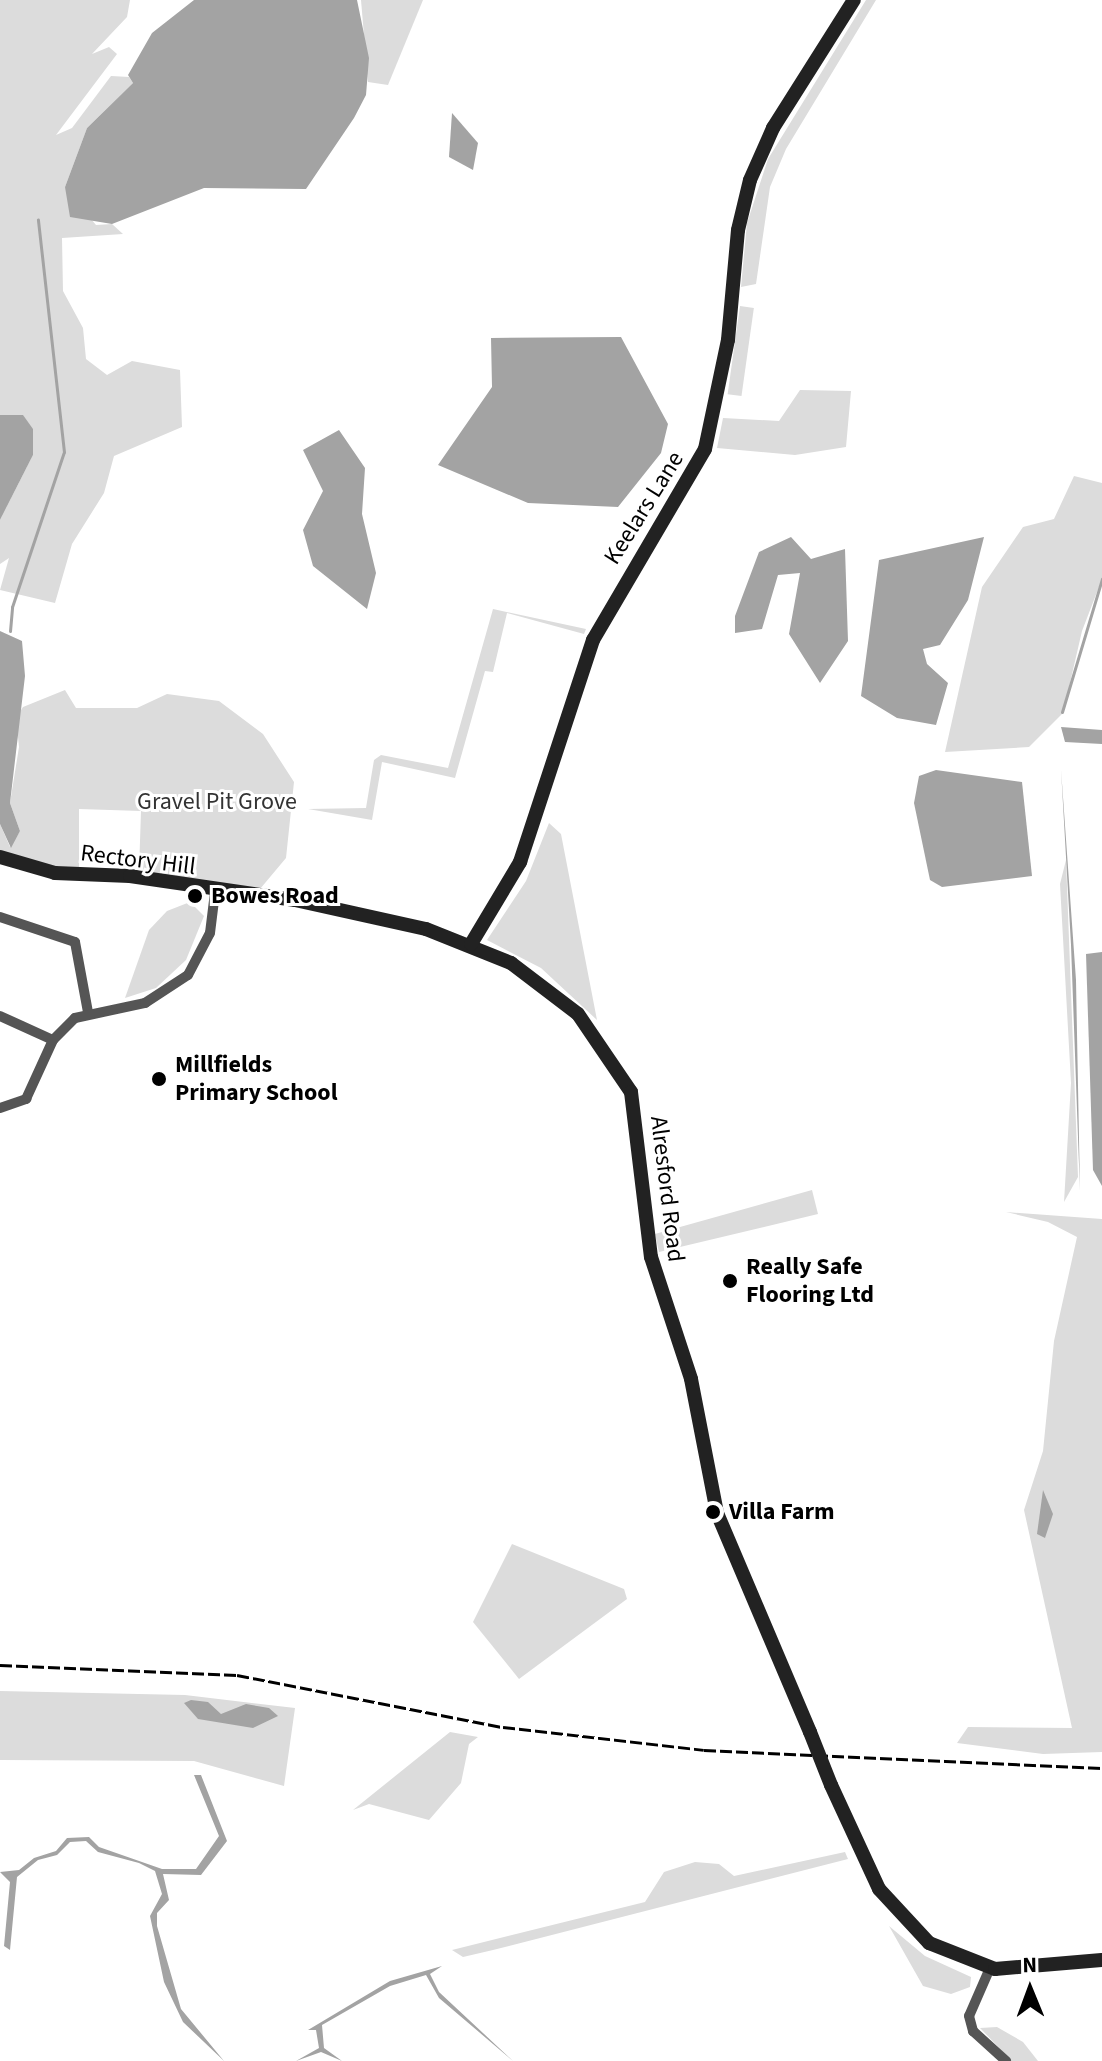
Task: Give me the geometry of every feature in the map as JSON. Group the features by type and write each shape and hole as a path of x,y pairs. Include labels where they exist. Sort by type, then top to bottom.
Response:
{"street":[{"name":"Keelars Lane","path":"471,944 520,862 593,640 705,449 728,340 739,219 750,180 773,128 854,0"},
{"name":"Rectory Hill","path":"0,857 55,873 130,876 215,892 272,897"},
{"path":"0,1108 26,1099 53,1040 88,1012 145,1003 188,975 210,933 215,892"},
{"name":"Alresford Road","path":"272,897 356,911 471,944 563,999 627,1083 639,1130 651,1257 691,1379 717,1513 864,1863 897,1914 944,1952 990,1968 1032,1970 1102,1960"},
{"path":"0,917 71,938 88,1012"},
{"path":"0,1016 53,1040"},
{"path":"990,1968 969,2016 973,2031 1006,2061"}],"green space":[{"path":"0,0 130,0 127,17 92,54 109,47 117,54 56,135 72,128 111,76 129,77 133,83 87,128 65,187 96,225 112,224 123,234 62,238 63,291 83,328 86,359 107,375 132,361 180,370 182,427 114,456 104,493 72,544 55,603 0,590 9,558 0,564 0,520 33,455 33,429 0,415"},
{"path":"361,0 423,0 388,85 368,82"},
{"path":"866,0 876,0 786,149 770,187 756,284 741,287 747,223 768,159"},
{"path":"740,306 754,308 741,396 728,394"},
{"path":"800,390 851,391 846,447 795,455 717,448 723,418 779,421"},
{"path":"1074,476 1102,483 1102,579 1082,631 1063,713 1029,747 945,752 982,587 1023,527 1054,519"},
{"path":"493,609 586,629 584,634 507,613 493,672 485,671 455,778 382,762 372,820 308,809 366,808 374,760 381,755 448,768"},
{"name":"Gravel Pit Grove","path":"65,690 76,708 137,708 167,694 219,701 263,734 294,782 286,858 260,889 139,871 141,811 79,809 79,870 49,869 0,852 0,824 10,847 20,831 10,803 19,747 16,718 23,707"},
{"path":"549,823 561,834 597,1020 541,968 487,940 526,881"},
{"path":"1066,860 1078,1177 1064,1202 1071,1083 1060,884"},
{"path":"190,902 204,916 186,960 156,988 125,998 149,930 167,911"},
{"path":"812,1190 818,1214 659,1252 655,1234"},
{"path":"1006,1212 1102,1219 1102,1752 1043,1754 957,1743 968,1727 1072,1728 1024,1510 1043,1451 1054,1341 1077,1237 1048,1222"},
{"path":"512,1544 624,1589 627,1599 519,1679 473,1622"},
{"path":"0,1691 185,1695 295,1708 284,1786 194,1761 0,1760"},
{"path":"450,1732 478,1737 469,1744 461,1783 429,1820 369,1804 353,1810"},
{"path":"845,1852 848,1859 493,1950 463,1957 452,1950 645,1902 664,1872 695,1862 719,1864 734,1876"},
{"path":"889,1926 925,1956 971,1977 970,1987 951,1994 923,1986"},
{"path":"997,2027 1023,2042 1038,2061 1012,2061 980,2028"}],"shaded area":[{"path":"194,0 357,0 369,58 366,95 354,118 306,189 204,188 112,224 70,217 65,187 87,128 133,83 128,75 152,33"},
{"path":"452,113 478,143 473,170 449,157"},
{"path":"621,337 668,424 661,453 618,507 528,503 438,465 492,387 491,338"},
{"path":"0,415 23,415 33,429 33,455 0,520"},
{"path":"339,430 365,468 362,514 376,573 367,609 313,566 303,530 323,491 303,450"},
{"path":"791,537 811,559 845,549 848,641 820,683 789,634 800,573 778,575 762,629 735,633 735,616 759,552"},
{"path":"984,537 968,600 940,645 923,649 927,664 948,683 936,725 897,718 861,696 879,560"},
{"path":"0,631 22,641 25,676 10,803 20,831 11,848 0,824"},
{"path":"1061,727 1102,730 1102,744 1065,742"},
{"path":"1061,769 1076,980 1080,1192 1071,945"},
{"path":"936,770 1022,782 1032,876 942,887 930,880 914,803 919,776"},
{"path":"1102,952 1102,1186 1093,1170 1086,954"},
{"path":"1043,1490 1053,1514 1045,1538 1037,1534"},
{"path":"191,1700 208,1702 221,1714 246,1704 269,1708 278,1716 253,1728 198,1719 184,1703"},
{"path":"194,1775 201,1775 227,1841 201,1875 163,1874 169,1900 157,1913 157,1926 181,2009 224,2061 183,2022 164,1982 150,1916 162,1894 155,1871 139,1863 98,1852 86,1841 70,1842 57,1855 38,1860 17,1877 10,1950 4,1946 10,1882 0,1872 19,1870 34,1858 56,1851 67,1838 89,1837 99,1847 162,1869 196,1869 219,1836"},
{"path":"442,1966 430,1974 439,1992 513,2061 439,1998 426,1975 390,1986 322,2025 324,2048 342,2061 321,2052 296,2061 319,2048 316,2030 308,2030 390,1981"}],"waterway":[{"path":"10,631 12,607 64,452 38,219"},
{"path":"1062,712 1102,579"}],"railway":[{"path":"0,1665 237,1675 503,1727 704,1750 1102,1768"}],"place":[{"name":"Bowes Road","path":"195,896"},
{"name":"Millfields Primary School","path":"159,1079"},
{"name":"Really Safe Flooring Ltd","path":"730,1281"},
{"name":"Villa Farm","path":"713,1512"}]}
